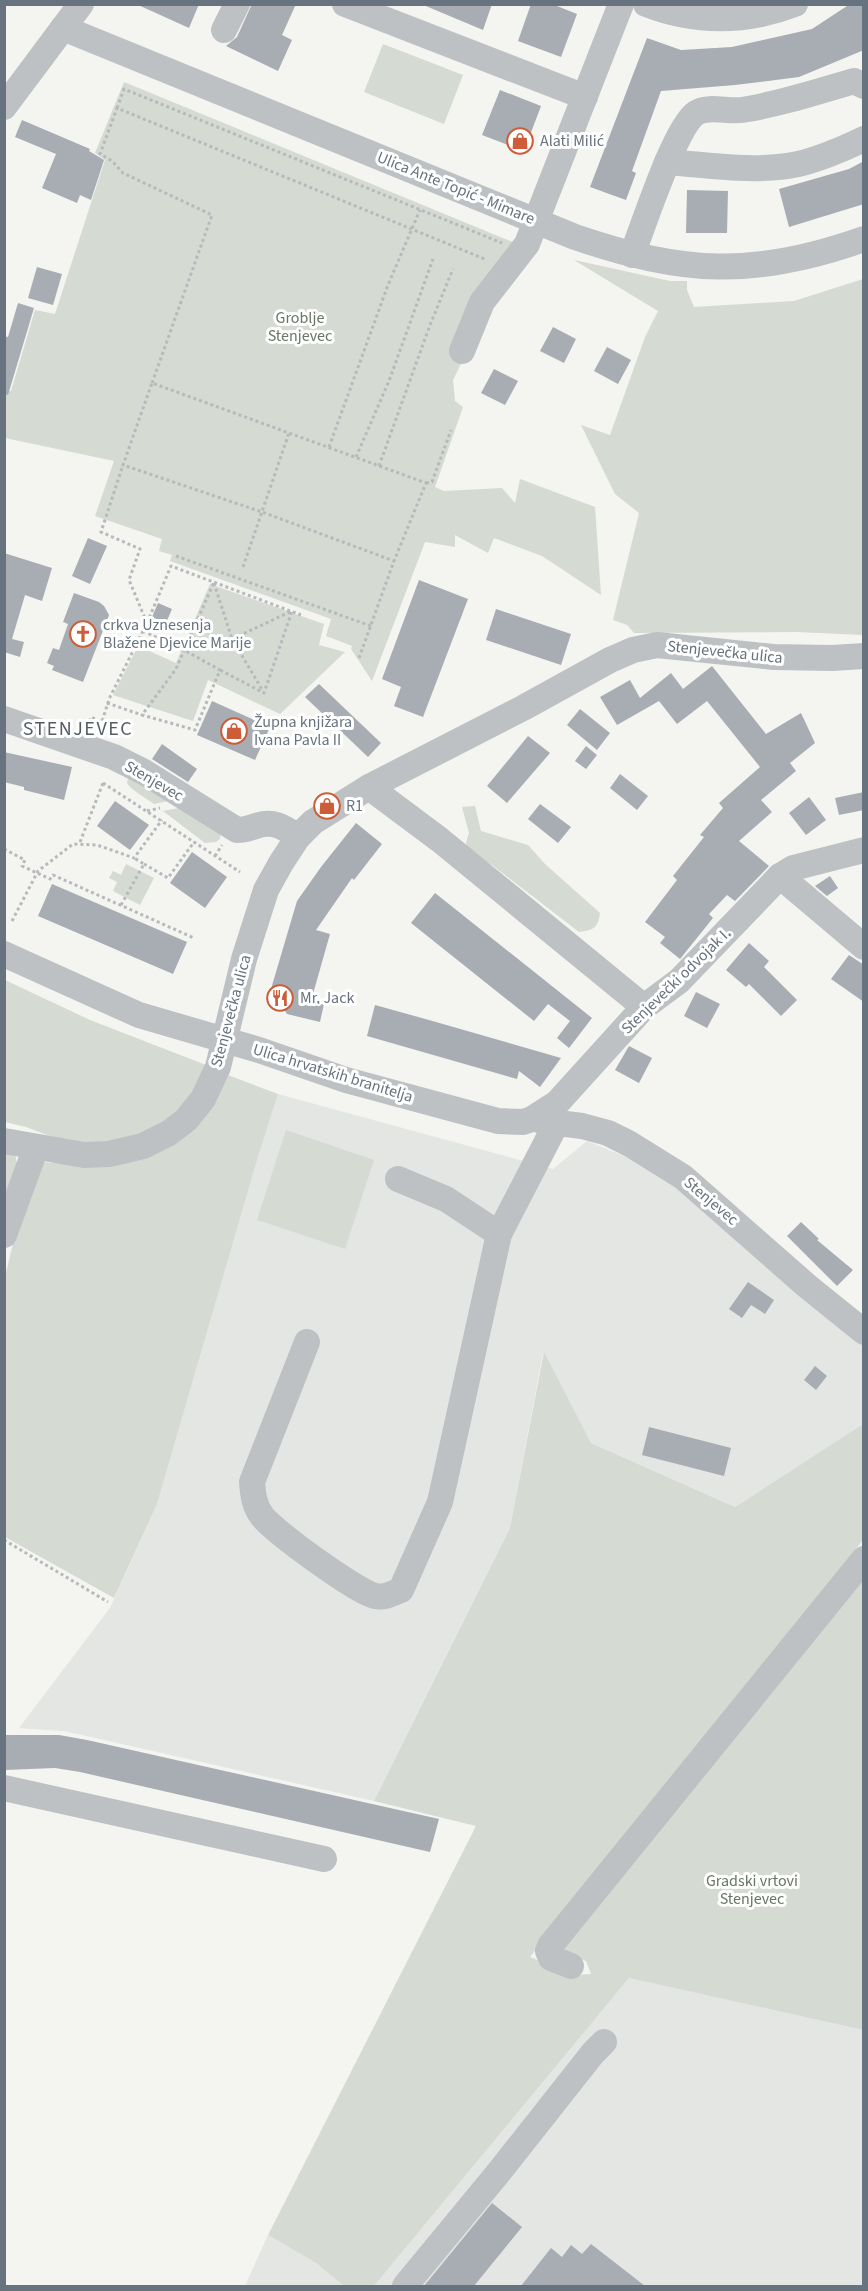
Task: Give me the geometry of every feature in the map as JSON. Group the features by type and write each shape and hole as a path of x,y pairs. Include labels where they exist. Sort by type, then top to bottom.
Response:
{"street":[{"path":"4,107 81,4"},
{"path":"224,30 237,4"},
{"path":"345,4 585,97"},
{"path":"462,351 482,302 507,256 527,244 621,4"},
{"path":"646,4 663,11 701,19 728,19 760,15 795,4"},
{"name":"Ulica Ante Topić - Mimare","path":"63,28 575,237 632,255 699,267 749,266 801,257 864,239"},
{"path":"632,255 685,124 698,112 711,109 736,111 773,105 854,81 864,86"},
{"path":"668,162 761,168 798,164 838,151 864,139"},
{"name":"Stenjevečka ulica","path":"4,1141 84,1155 109,1154 143,1146 169,1133 186,1120 203,1099 218,1067 244,959 266,890 298,837 313,822 369,787 633,650 657,645 774,657 864,656"},
{"name":"Stenjevec","path":"4,719 114,757 144,772 237,831 271,823 283,827 298,837"},
{"path":"369,787 440,840 645,1007"},
{"name":"Stenjevečki odvojak I.","path":"544,1122 557,1103 645,1007 679,981 780,876 793,868 864,850"},
{"path":"780,876 864,947"},
{"name":"Ulica hrvatskih branitelja","path":"4,954 139,1015 223,1039 346,1080 463,1112 513,1122 544,1122"},
{"path":"307,1342 252,1482 253,1501 263,1518 328,1569 372,1595 384,1597 401,1590 440,1503 499,1234 544,1122"},
{"name":"Stenjevec","path":"544,1122 582,1126 608,1133 683,1177 725,1211 807,1286 864,1332"},
{"path":"4,1235 36,1147"},
{"path":"398,1179 446,1199 499,1234"},
{"path":"571,1966 551,1958 548,1951 550,1946 864,1558"},
{"path":"4,1788 324,1859"},
{"path":"405,2286 604,2042"}],"path":[{"path":"147,623 129,580 140,549 100,532 212,215 123,173 112,161 100,154 124,89 420,210 507,256"},
{"path":"117,108 412,229 507,256"},
{"path":"329,447 388,285 420,210"},
{"path":"356,457 389,381 433,260"},
{"path":"380,466 430,325 453,269"},
{"path":"152,383 426,483 432,482 451,430"},
{"path":"243,567 289,433"},
{"path":"123,465 262,512 394,561"},
{"path":"359,658 394,561 426,483"},
{"path":"176,556 371,626"},
{"path":"81,745 91,717 102,722 108,703 147,623 171,566 301,615"},
{"path":"214,582 232,639 264,693"},
{"path":"142,715 176,669 214,582"},
{"path":"184,650 232,639 292,611"},
{"path":"264,693 292,611"},
{"path":"143,631 264,693"},
{"path":"108,703 195,730 220,670"},
{"path":"80,843 105,777"},
{"path":"103,783 240,872"},
{"path":"134,858 162,820"},
{"path":"12,921 37,873 73,843 97,845 134,858 168,878 194,843"},
{"path":"4,849 26,860 22,866 50,879 53,874 194,938"},
{"path":"121,905 144,864"},
{"path":"4,1540 108,1602"}],"shaded area":[{"path":"278,1094 553,1169 587,1141 671,1175 863,1342 863,1424 735,1507 591,1443 543,1353 510,1528 374,1801 64,1731 19,1728 110,1608 157,1504"},
{"path":"629,1978 863,2030 863,2286 374,2286"},
{"path":"268,2235 316,2263 344,2286 245,2286"}],"green space":[{"path":"383,44 463,75 444,124 364,92"},
{"name":"Groblje Stenjevec","path":"124,82 520,245 453,380 455,401 463,407 435,487 444,491 502,488 515,503 520,479 595,507 601,595 542,556 494,538 488,553 455,535 455,547 425,542 372,681 351,649 352,646 326,636 331,619 170,561 172,555 159,551 162,539 95,516 114,461 5,438 6,390 11,391 35,310 55,314 105,160 95,153"},
{"path":"574,260 670,281 687,281 687,290 694,307 794,301 863,279 863,635 797,632 634,633 627,625 613,620 639,513 615,494 581,425 610,435 645,337 658,311"},
{"path":"210,584 324,624 319,645 345,652 280,714 208,680 193,721 113,695 138,646 176,663"},
{"path":"129,773 173,800 154,804 129,786 127,783"},
{"path":"475,806 481,831 528,845 545,864 600,913 594,927 579,932 492,865 467,850 466,843 469,833 462,807"},
{"path":"184,807 221,831 220,839 216,842 205,843 163,811"},
{"path":"126,864 154,878 140,905 113,891 117,882 109,878 113,871 121,875"},
{"path":"5,980 90,1020 206,1065 203,1079 173,1117 138,1138 92,1145 60,1140 5,1122"},
{"path":"228,1075 278,1094 157,1504 114,1598 5,1537 5,1277 15,1235 39,1162 105,1166"},
{"path":"286,1130 374,1160 345,1249 257,1220"},
{"path":"5,1151 15,1152 18,1172 5,1214"},
{"name":"Gradski vrtovi Stenjevec","path":"544,1352 591,1443 735,1507 863,1424 863,1540 530,1957 576,1975 591,1974 586,1961 560,1951 863,1575 863,2030 629,1978 374,2286 344,2286 316,2263 268,2235 476,1826 374,1801 510,1528"}],"building":[{"path":"136,4 199,4 189,28"},
{"path":"252,4 296,4 282,35 292,40 278,71 226,46 237,37"},
{"path":"421,4 492,4 483,30"},
{"path":"531,4 552,4 577,14 561,57 518,41"},
{"path":"850,4 864,4 864,50 799,77 661,91 632,171 636,173 626,200 590,187 647,38 681,50 732,47 812,29"},
{"path":"500,90 541,106 524,151 482,135"},
{"path":"22,120 90,149 89,151 104,160 91,200 80,195 77,203 42,188 56,154 15,137"},
{"path":"864,161 864,204 789,227 779,189 849,169"},
{"path":"687,190 728,191 727,233 686,233"},
{"path":"37,267 62,274 53,305 28,298"},
{"path":"18,303 34,308 8,395 4,394 4,336 8,337"},
{"path":"553,327 576,339 564,363 540,351"},
{"path":"607,347 631,360 618,384 594,371"},
{"path":"494,369 518,381 505,405 481,393"},
{"path":"88,538 107,546 90,584 72,576"},
{"path":"4,553 52,568 42,601 25,595 12,639 24,642 20,657 4,652"},
{"path":"419,580 468,599 423,717 394,706 401,687 382,679"},
{"name":"crkva Uznesenja Blažene Djevice Marije","path":"74,593 99,602 109,615 83,682 52,670 54,666 47,663 53,648 59,650 68,624 63,622"},
{"path":"158,603 172,609 166,623 152,617"},
{"path":"496,609 571,634 561,665 486,640"},
{"path":"712,666 766,734 801,713 815,743 790,763 796,771 761,800 772,812 739,841 769,866 735,901 727,895 709,914 713,918 680,959 660,943 665,937 645,922 677,880 673,876 704,837 700,835 723,808 719,803 760,767 707,701 677,724 659,701 617,725 600,697 630,680 640,698 671,673 683,689"},
{"path":"319,684 381,743 368,757 305,697"},
{"name":"Župna knjižara Ivana Pavla II","path":"212,701 270,727 255,760 197,735"},
{"path":"580,709 610,733 597,750 567,725"},
{"path":"528,736 550,753 507,803 487,786"},
{"path":"162,744 197,769 188,782 152,759"},
{"path":"586,746 597,755 586,769 575,761"},
{"path":"4,752 72,767 64,800 24,790 24,787 4,782"},
{"path":"620,774 648,796 637,810 610,788"},
{"path":"864,792 864,810 839,815 835,798"},
{"path":"809,797 826,820 806,835 789,813"},
{"path":"115,801 149,825 130,850 97,826"},
{"path":"540,804 571,827 558,843 528,819"},
{"path":"356,823 382,844 354,880 352,878 316,930 330,934 311,1001 324,1004 320,1022 287,1014 271,989 297,901"},
{"path":"192,852 227,877 205,908 170,883"},
{"path":"830,876 838,888 827,896 815,886"},
{"path":"52,884 187,942 173,974 38,916"},
{"path":"435,893 592,1018 569,1048 557,1038 570,1021 548,1004 534,1021 411,923"},
{"path":"749,943 769,961 764,967 797,1000 781,1016 749,984 746,987 726,970"},
{"path":"849,955 864,965 864,1002 831,979"},
{"path":"696,992 720,1004 707,1028 684,1016"},
{"path":"375,1005 561,1058 540,1087 519,1071 517,1079 367,1036"},
{"path":"629,1046 652,1058 639,1083 615,1070"},
{"path":"801,1222 819,1239 817,1240 853,1270 837,1286 787,1236"},
{"path":"748,1282 774,1300 765,1314 751,1305 742,1318 729,1309"},
{"path":"815,1366 827,1376 816,1390 804,1380"},
{"path":"649,1427 731,1448 724,1476 642,1455"},
{"path":"5,1735 59,1735 87,1740 439,1819 430,1852 80,1772 55,1768 5,1770"},
{"path":"492,2203 522,2227 474,2286 424,2286"},
{"path":"591,2244 645,2286 521,2286 551,2248 562,2257 571,2245 582,2254"}],"place":[{"name":"Alati Milić","path":"520,141"},
{"name":"crkva Uznesenja Blažene Djevice Marije","path":"83,634"},
{"name":"Župna knjižara Ivana Pavla II","path":"234,731"},
{"name":"R1","path":"327,806"},
{"name":"Mr. Jack","path":"280,998"}],"district":[{"name":"STENJEVEC","path":"78,729"}]}
